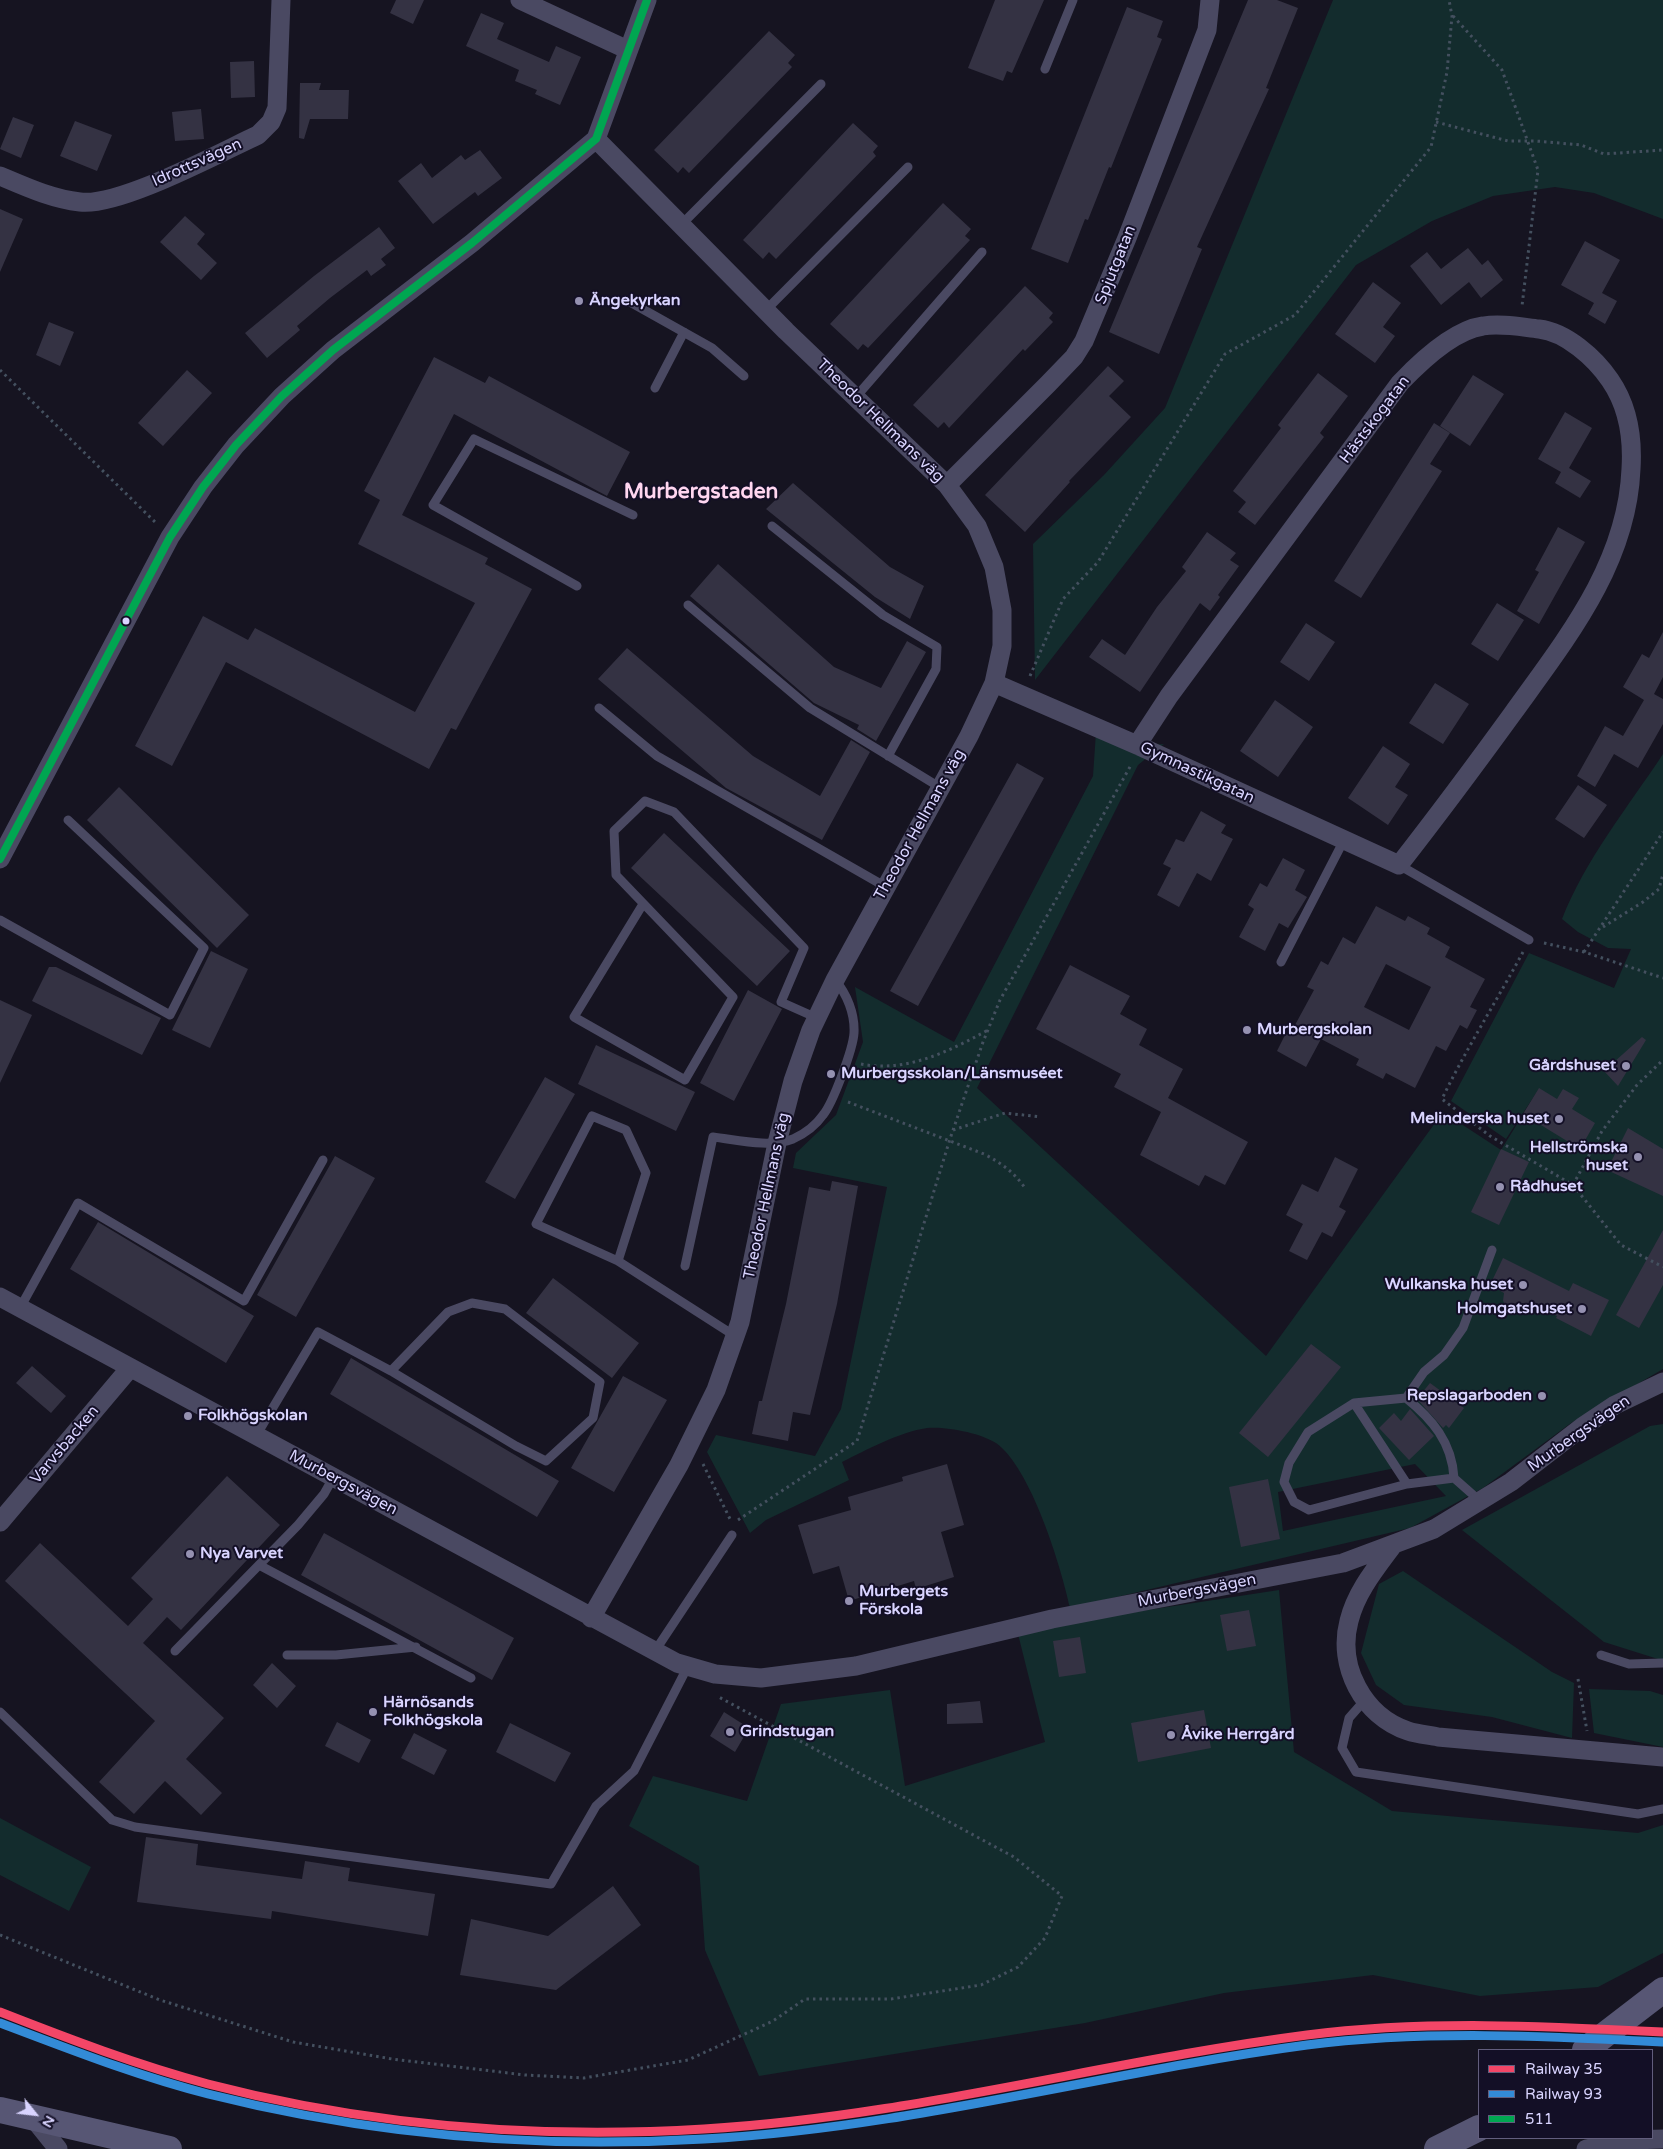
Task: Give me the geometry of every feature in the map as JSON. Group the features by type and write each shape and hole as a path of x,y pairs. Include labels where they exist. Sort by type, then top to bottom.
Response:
{"street":[{"name":"Idrottsvägen","path":"0,176 55,198 82,203 107,200 144,187 258,135 271,122 277,108 281,0"},
{"path":"520,0 628,50"},
{"path":"0,859 170,537 203,487 236,445 282,396 334,350 472,243 596,139 647,0"},
{"name":"Spjutgatan","path":"947,485 1074,357 1084,341 1127,238 1207,30 1210,0"},
{"name":"Theodor Hellmans väg","path":"591,1618 691,1441 716,1390 740,1322 776,1143 793,1082 817,1018 835,980 969,736 994,683 1002,646 1002,610 994,567 977,526 947,485 854,398 596,139"},
{"name":"Hästskogatan","path":"1137,745 1169,696 1400,383 1434,352 1469,330 1483,326 1520,327 1547,330 1562,336 1598,366 1615,387 1623,403 1631,436 1632,460 1628,508 1607,570 1575,628 1468,776 1399,866"},
{"name":"Gymnastikgatan","path":"994,683 1137,745 1399,866"},
{"name":"Murbergsvägen","path":"0,1297 655,1652 685,1672 761,1678 856,1666 1052,1619 1344,1563 1434,1529 1511,1482 1582,1427 1615,1406 1663,1382"},
{"name":"Varvsbacken","path":"0,1522 130,1368"},
{"path":"1393,1545 1364,1587 1348,1621 1346,1652 1352,1678 1364,1700 1384,1718 1407,1731 1438,1737 1590,1749 1663,1757"},
{"path":"1587,2049 1663,1990"},
{"path":"0,2110 169,2149"},
{"path":"34,2119 58,2149"},
{"path":"1438,2149 1478,2129"},
{"path":"1586,2149 1631,2140 1663,2139"}],"lane":[{"path":"1044,69 1073,0"},
{"path":"681,226 821,84"},
{"path":"766,310 908,167"},
{"path":"854,398 982,252"},
{"path":"630,302 712,348 744,376"},
{"path":"655,388 684,332"},
{"path":"577,586 433,505 474,439 633,514"},
{"path":"772,526 883,615 937,647 936,669 888,756"},
{"path":"688,605 810,708 941,788"},
{"path":"599,708 657,756 886,887"},
{"path":"643,904 574,1017 685,1080 733,997 616,875 614,831 645,801 674,812 804,948 781,1002 817,1018"},
{"path":"0,920 170,1015 204,948 68,820"},
{"path":"1281,962 1344,840"},
{"path":"1399,866 1529,940"},
{"path":"685,1266 713,1137 776,1143 802,1134 824,1115 852,1046 854,1032 844,991 835,980"},
{"path":"618,1261 646,1173 626,1130 592,1116 536,1224 618,1261 735,1336"},
{"path":"20,1308 78,1203 244,1300 323,1160"},
{"path":"1406,1398 1424,1372 1444,1355 1464,1328 1492,1250"},
{"path":"256,1436 318,1332 391,1372 516,1446 546,1460 593,1418 600,1382 505,1309 472,1303 448,1312 391,1372"},
{"path":"1454,1478 1454,1463 1446,1440 1424,1412 1406,1398 1354,1403 1308,1432 1289,1463 1284,1482 1294,1502 1309,1510 1407,1484 1454,1478 1481,1501"},
{"path":"1354,1403 1407,1484"},
{"path":"175,1651 308,1512 324,1494 333,1478"},
{"path":"655,1652 732,1535"},
{"path":"259,1565 471,1678"},
{"path":"287,1654 336,1655 416,1647"},
{"path":"1601,1655 1629,1664 1663,1663"},
{"path":"0,1712 112,1820 135,1828 551,1884 596,1806 634,1771 685,1672"},
{"path":"1364,1700 1349,1718 1342,1748 1356,1772 1638,1814 1663,1809"}],"path":[{"path":"1022,695 1063,599 1098,562 1225,354 1296,316 1431,147 1448,72 1452,16 1448,0"},
{"path":"1452,16 1502,70 1538,170 1520,327"},
{"path":"1436,122 1508,142 1528,141 1581,145 1604,154 1663,150"},
{"path":"0,370 170,537"},
{"path":"732,1523 857,1441 950,1139 1000,1000 1129,771 1137,745"},
{"path":"1584,952 1663,832"},
{"path":"1600,928 1643,902 1659,889 1663,874"},
{"path":"1663,978 1584,952 1529,940 1495,1004 1464,1054 1442,1099 1490,1136 1573,1185 1621,1244 1663,1267"},
{"path":"860,1064 888,1065 932,1058 960,1046 988,1030"},
{"path":"1573,1185 1602,1131 1637,1085 1663,1060"},
{"path":"833,1096 950,1139 999,1161 1016,1175 1025,1188"},
{"path":"954,1130 1005,1113 1041,1117"},
{"path":"691,1441 732,1523 732,1535"},
{"path":"0,1935 160,2000 293,2042 392,2059 525,2075 584,2078 688,2060 773,2021 805,1999 891,1999 981,1985 1018,1967 1045,1938 1062,1896 1014,1857 685,1672"},
{"path":"1578,1679 1590,1749"}],"green space":[{"path":"1333,0 1663,0 1663,219 1594,193 1555,187 1493,196 1432,221 1356,265 1035,680 1033,544 1104,475 1165,408"},
{"path":"1096,732 1132,746 1164,744 1138,765 977,1088 1266,1356 1443,1112 1501,1150 1540,1087 1506,1139 1451,1101 1529,953 1614,988 1631,949 1608,948 1578,932 1562,919 1595,855 1663,754 1663,1369 1571,1423 1483,1488 1410,1528 1070,1608 1052,1544 1032,1495 1021,1473 1009,1456 989,1439 963,1431 943,1428 927,1428 895,1437 842,1462 849,1480 766,1520 750,1533 707,1452 716,1435 815,1456 841,1409 887,1187 793,1168 796,1153 836,1115 863,1042 855,987 954,1042 1093,776","holes":["1415,1464 1446,1496 1283,1531 1278,1492"]},
{"path":"1663,1424 1663,1659 1658,1659 1604,1642 1462,1530 1650,1426"},
{"path":"1403,1571 1552,1672 1574,1683 1572,1738 1492,1717 1404,1705 1376,1685 1361,1653 1379,1584"},
{"path":"1279,1590 1294,1752 1392,1811 1638,1833 1663,1825 1663,1953 1598,1987 1480,1996 1373,1975 1224,1993 1085,2023 759,2076 705,1950 699,1866 629,1826 653,1776 747,1801 781,1704 890,1690 905,1786 1045,1742 1017,1630"},
{"path":"1589,1689 1650,1691 1663,1695 1663,1747 1594,1733"},
{"path":"0,1818 91,1867 69,1911 0,1875"}],"building":[{"path":"396,0 424,0 413,24 390,13"},
{"path":"995,0 1044,0 1012,73 1007,71 1003,81 968,68"},
{"path":"1248,0 1277,0 1298,8 1266,88 1269,89 1197,247 1202,249 1159,354 1109,332"},
{"path":"1127,7 1163,21 1157,37 1162,39 1111,168 1109,167 1088,220 1085,219 1068,263 1031,249"},
{"path":"481,13 504,23 497,39 549,62 556,46 581,57 560,105 535,94 537,90 515,81 519,70 466,46"},
{"path":"769,31 795,55 788,63 792,67 689,173 683,167 678,173 654,150"},
{"path":"254,61 255,97 231,98 230,62"},
{"path":"300,83 321,83 319,90 349,90 348,119 310,119 304,139 299,138"},
{"path":"201,109 204,139 175,141 172,112"},
{"path":"13,117 34,125 21,158 0,149"},
{"path":"75,121 112,135 97,171 60,156"},
{"path":"853,123 878,146 873,152 876,156 776,259 769,252 763,259 743,240"},
{"path":"480,150 502,178 478,196 475,192 433,224 398,181 421,163 432,178 461,155 465,160"},
{"path":"943,203 971,229 965,236 970,240 868,348 863,344 858,350 830,324"},
{"path":"0,209 23,219 0,272"},
{"path":"185,216 205,234 197,244 217,263 201,280 160,242"},
{"path":"379,227 395,248 381,259 386,265 371,276 367,270 330,298 297,326 300,330 267,358 245,333 314,276"},
{"path":"1585,241 1620,260 1602,293 1617,301 1605,324 1588,314 1594,303 1561,285"},
{"path":"1468,248 1482,265 1488,260 1503,280 1481,298 1469,282 1441,305 1410,266 1427,252 1441,269"},
{"path":"1373,282 1401,303 1383,327 1395,336 1375,363 1335,334"},
{"path":"1025,286 1053,313 1049,318 1053,322 1025,351 1023,349 949,428 944,422 938,428 913,405"},
{"path":"49,322 74,332 60,366 36,355"},
{"path":"434,357 485,383 489,376 630,452 607,496 454,414 402,515 488,558 485,564 532,589 456,730 451,728 429,769 226,662 172,766 135,746 203,616 248,640 255,628 415,712 475,603 358,544 380,500 364,491"},
{"path":"1108,366 1124,381 1109,396 1131,417 1069,481 1025,532 985,495"},
{"path":"187,370 212,393 163,446 138,423"},
{"path":"1318,373 1348,396 1320,433 1324,437 1255,525 1238,512 1246,502 1233,491 1281,428 1278,425"},
{"path":"1473,375 1504,394 1470,446 1440,426"},
{"path":"1565,412 1592,428 1569,468 1591,481 1580,498 1555,483 1561,472 1538,459"},
{"path":"1434,423 1450,433 1430,464 1442,471 1361,598 1334,581"},
{"path":"793,483 890,567 924,586 910,619 875,597 766,509"},
{"path":"1558,527 1585,542 1539,624 1517,611 1539,572 1535,570"},
{"path":"1207,532 1236,553 1230,560 1239,566 1218,595 1220,597 1210,611 1200,603 1140,692 1089,657 1102,639 1125,655 1157,607 1186,571 1182,567"},
{"path":"718,564 834,667 881,688 907,641 926,652 876,741 857,729 859,725 814,703 690,596"},
{"path":"1497,603 1524,620 1498,661 1471,644"},
{"path":"1306,623 1335,642 1309,681 1280,662"},
{"path":"1663,632 1663,677 1654,694 1663,699 1663,724 1638,768 1614,754 1595,787 1577,776 1605,726 1623,736 1644,700 1623,687 1642,654 1649,658"},
{"path":"627,648 753,756 820,796 851,740 870,752 822,840 726,788 598,679"},
{"path":"1435,683 1469,704 1443,744 1409,723"},
{"path":"1275,700 1313,727 1278,777 1240,751"},
{"path":"1383,746 1410,764 1395,787 1408,795 1388,825 1348,798"},
{"path":"1017,763 1044,778 918,1006 890,991"},
{"path":"1578,785 1607,805 1584,838 1555,819"},
{"path":"119,787 249,915 217,948 87,820"},
{"path":"1201,811 1226,825 1221,833 1233,839 1211,881 1197,873 1179,907 1157,895 1171,868 1163,864 1176,839 1184,842"},
{"path":"664,833 790,951 757,986 631,868"},
{"path":"1283,858 1305,870 1295,890 1307,897 1288,928 1279,923 1265,951 1239,937 1254,909 1248,905 1260,883 1267,887"},
{"path":"1376,906 1405,921 1408,916 1430,928 1427,934 1450,947 1445,957 1485,979 1470,1007 1477,1010 1467,1029 1460,1025 1446,1051 1436,1046 1415,1088 1386,1073 1383,1079 1356,1065 1359,1059 1321,1039 1306,1067 1277,1051 1291,1023 1295,1025 1314,990 1307,987 1321,961 1328,965 1343,937 1355,944","holes":["1386,964 1431,987 1409,1030 1364,1007"]},
{"path":"211,951 248,969 210,1048 172,1030"},
{"path":"1070,965 1130,996 1120,1014 1147,1029 1139,1045 1183,1069 1168,1098 1248,1142 1225,1185 1205,1175 1199,1186 1140,1155 1161,1112 1114,1087 1121,1074 1036,1029"},
{"path":"49,967 56,967 161,1018 142,1055 32,1001"},
{"path":"748,990 782,1009 734,1101 700,1083"},
{"path":"0,1000 32,1015 0,1083"},
{"name":"Gårdshuset","path":"1642,1037 1646,1040 1618,1086 1604,1071"},
{"path":"596,1045 695,1092 676,1131 578,1084"},
{"path":"545,1077 575,1094 515,1199 485,1182"},
{"name":"Melinderska huset","path":"1539,1088 1557,1099 1563,1089 1579,1098 1572,1109 1595,1123 1580,1149 1523,1114"},
{"name":"Hellströmska huset","path":"1628,1128 1663,1149 1663,1196 1607,1170"},
{"name":"Rådhuset","path":"1501,1149 1529,1162 1499,1225 1471,1212"},
{"path":"335,1156 375,1178 296,1317 257,1295"},
{"path":"1335,1157 1358,1169 1339,1207 1346,1211 1332,1237 1322,1232 1307,1260 1289,1251 1303,1224 1286,1215 1302,1184 1318,1192"},
{"path":"832,1181 858,1186 837,1304 810,1415 793,1412 788,1441 752,1434 759,1401 762,1401 786,1304 809,1187 830,1191"},
{"path":"98,1222 254,1316 226,1363 70,1269"},
{"path":"1663,1230 1663,1285 1639,1328 1616,1315"},
{"path":"1503,1258 1569,1291 1573,1283 1609,1300 1591,1336 1556,1318 1557,1316 1529,1303 1516,1310 1507,1307 1503,1301 1504,1293 1490,1285"},
{"path":"553,1278 639,1343 612,1378 526,1313"},
{"path":"1311,1344 1341,1367 1268,1457 1239,1433"},
{"path":"351,1358 559,1481 537,1517 330,1394"},
{"path":"32,1366 66,1396 51,1413 16,1383"},
{"path":"623,1376 667,1400 614,1492 571,1468"},
{"path":"1430,1383 1464,1408 1449,1428 1446,1425 1443,1428 1417,1399"},
{"path":"1410,1409 1434,1436 1409,1460 1379,1428 1394,1413 1401,1421"},
{"path":"947,1464 964,1525 941,1532 954,1577 916,1589 914,1581 849,1601 839,1566 813,1574 798,1525 851,1510 848,1497 903,1481 902,1477"},
{"path":"227,1476 280,1525 181,1630 167,1617 143,1643 224,1718 186,1759 222,1793 201,1815 165,1781 134,1814 99,1782 155,1721 5,1581 40,1543 128,1626 153,1599 131,1578"},
{"path":"1268,1479 1280,1539 1241,1547 1229,1487"},
{"path":"324,1533 514,1638 492,1680 301,1575"},
{"path":"1249,1610 1256,1646 1227,1651 1220,1615"},
{"path":"1080,1637 1086,1673 1059,1677 1053,1641"},
{"path":"272,1663 296,1686 277,1708 253,1685"},
{"path":"980,1701 983,1723 947,1724 947,1704"},
{"name":"Åvike Herrgård","path":"1204,1710 1211,1748 1138,1762 1131,1723"},
{"name":"Grindstugan","path":"724,1712 749,1728 735,1752 710,1736"},
{"path":"337,1722 371,1740 359,1763 325,1746"},
{"path":"510,1723 571,1753 555,1782 496,1752"},
{"path":"414,1733 447,1750 434,1775 401,1758"},
{"path":"146,1837 198,1844 196,1865 302,1879 305,1861 350,1868 348,1881 435,1894 428,1936 272,1911 271,1919 137,1902"},
{"path":"613,1886 641,1925 556,1990 460,1975 471,1919 548,1936"}],"rail line":[{"name":"35","path":"0,2012 77,2042 155,2069 269,2098 330,2110 454,2126 579,2132 642,2132 704,2129 780,2123 856,2113 1232,2046 1351,2030 1396,2027 1485,2026 1663,2032"},
{"name":"93","path":"0,2023 103,2062 155,2079 269,2108 331,2120 454,2136 579,2142 704,2139 780,2133 856,2123 931,2112 1231,2056 1351,2040 1396,2037 1485,2036 1662,2042"}],"transit line":[{"name":"511","path":"0,859 170,537 203,487 236,445 282,396 333,350 472,243 596,139 647,0"}],"place":[{"name":"Ängekyrkan","path":"579,301"},
{"name":"Murbergskolan","path":"1247,1030"},
{"name":"Gårdshuset","path":"1626,1066"},
{"name":"Murbergsskolan/Länsmuséet","path":"831,1074"},
{"name":"Melinderska huset","path":"1559,1119"},
{"name":"Hellströmska huset","path":"1638,1157"},
{"name":"Rådhuset","path":"1500,1187"},
{"name":"Wulkanska huset","path":"1523,1285"},
{"name":"Holmgatshuset","path":"1582,1309"},
{"name":"Repslagarboden","path":"1542,1396"},
{"name":"Folkhögskolan","path":"188,1416"},
{"name":"Nya Varvet","path":"190,1554"},
{"name":"Murbergets Förskola","path":"849,1601"},
{"name":"Härnösands Folkhögskola","path":"373,1712"},
{"name":"Grindstugan","path":"730,1732"},
{"name":"Åvike Herrgård","path":"1171,1735"}],"district":[{"name":"Murbergstaden","path":"701,492"}]}
